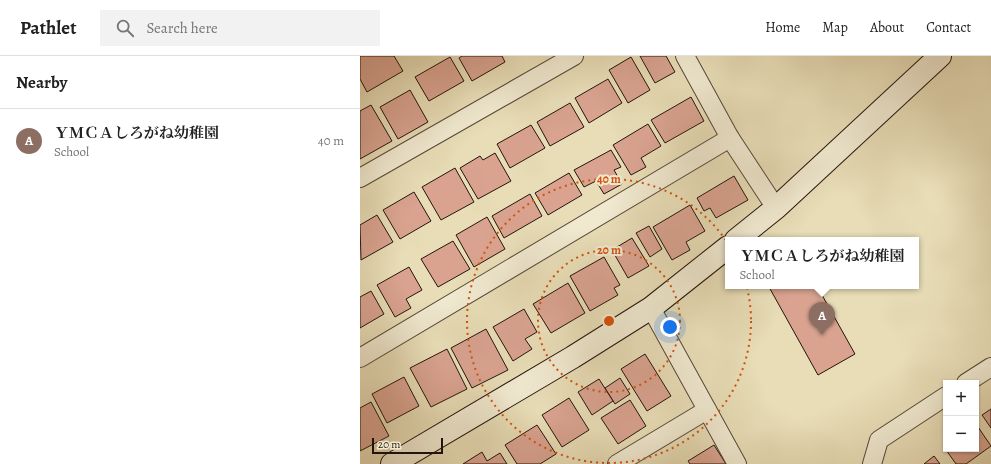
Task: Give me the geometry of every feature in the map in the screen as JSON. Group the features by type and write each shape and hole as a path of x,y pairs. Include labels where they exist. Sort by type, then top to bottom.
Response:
{"street":[{"path":"360,178 574,56"},
{"path":"685,56 730,138 776,208"},
{"path":"740,237 776,208 940,56"},
{"path":"360,358 730,138"},
{"path":"392,464 573,357 651,308 725,249"},
{"path":"651,308 737,464"},
{"path":"971,380 991,367"},
{"path":"872,464 879,440 943,398"},
{"path":"617,464 707,410"}],"building":[{"path":"360,56 394,56 403,71 367,92 360,79"},
{"path":"462,56 502,56 505,62 472,81 459,58"},
{"path":"640,56 666,56 675,72 655,83"},
{"path":"450,57 464,81 429,101 415,77"},
{"path":"631,57 650,90 628,103 609,70"},
{"path":"608,79 622,103 589,123 575,98"},
{"path":"410,90 428,122 398,139 380,107"},
{"path":"691,97 704,121 665,143 651,120"},
{"path":"570,103 584,127 550,146 537,122"},
{"path":"371,105 392,141 360,159 360,111"},
{"path":"648,124 661,146 641,158 646,167 631,175 613,145"},
{"path":"531,125 545,148 510,168 497,144"},
{"path":"611,150 621,167 614,170 622,184 604,194 596,181 584,187 574,170"},
{"path":"495,153 511,181 478,199 460,168 480,156 483,160"},
{"path":"455,168 474,202 441,220 422,187"},
{"path":"569,173 582,195 548,215 535,193"},
{"path":"734,176 748,200 716,218 710,208 704,211 697,198"},
{"path":"414,192 431,221 400,239 383,210"},
{"path":"530,194 542,216 504,238 492,216"},
{"path":"690,205 705,231 686,242 690,250 672,260 653,227"},
{"path":"377,215 393,242 361,260 360,225"},
{"path":"487,217 505,249 474,267 456,235"},
{"path":"649,226 662,249 650,257 636,233"},
{"path":"632,238 649,266 628,278 612,250"},
{"path":"453,241 470,269 438,287 421,259"},
{"path":"604,257 620,285 614,288 618,295 590,311 570,276"},
{"path":"409,267 422,290 406,299 411,308 395,317 377,285"},
{"path":"568,283 585,313 551,333 533,304"},
{"path":"770,289 819,289 855,354 818,375"},
{"path":"371,291 384,314 360,328 360,297"},
{"path":"524,309 537,332 525,339 532,349 513,361 493,327"},
{"path":"486,329 508,370 472,388 451,348"},
{"path":"447,349 467,389 431,407 410,368"},
{"path":"645,354 671,396 647,411 621,369"},
{"path":"404,377 419,406 387,423 372,394"},
{"path":"620,378 630,394 615,404 605,388"},
{"path":"599,379 613,401 592,415 578,392"},
{"path":"569,398 589,430 562,447 542,415"},
{"path":"630,400 646,426 618,444 601,418"},
{"path":"371,402 389,436 360,451 360,408"},
{"path":"991,409 991,428 982,415"},
{"path":"537,425 556,454 540,464 517,464 505,445"},
{"path":"979,428 991,446 966,464 956,464 948,452 979,452"},
{"path":"714,445 726,464 690,464 688,461"},
{"path":"482,452 487,461 500,453 507,464 463,464"},
{"path":"934,456 940,464 924,464"}],"place":[{"name":"ＹＭＣＡしろがね幼稚園","path":"822,335"}]}
